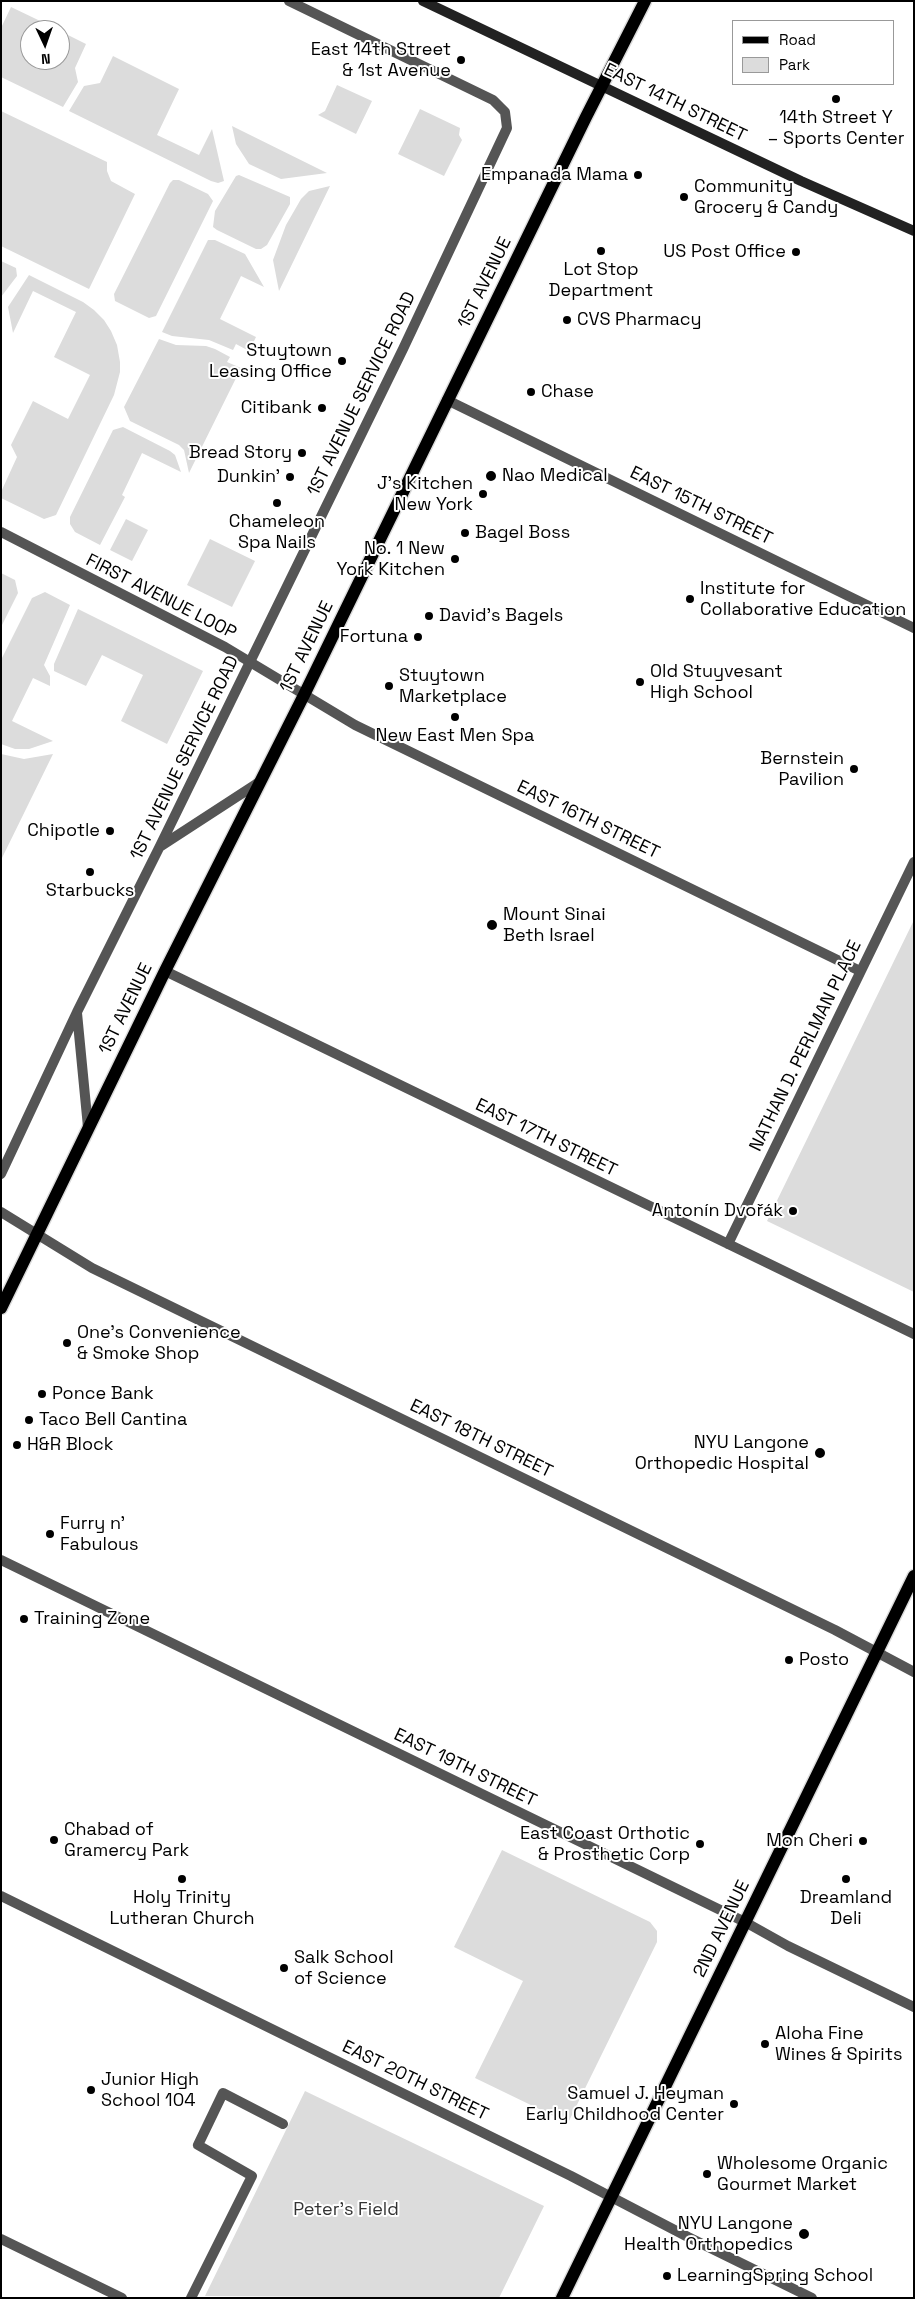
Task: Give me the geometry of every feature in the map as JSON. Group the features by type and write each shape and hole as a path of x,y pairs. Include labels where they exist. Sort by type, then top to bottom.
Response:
{"main road":[{"name":"EAST 14TH STREET","path":"423,1 801,181 914,231"},
{"name":"1ST AVENUE","path":"1,1308 35,1234 164,971 304,694 645,1"},
{"name":"2ND AVENUE","path":"562,2298 914,1576"}],"street":[{"name":"1ST AVENUE SERVICE ROAD","path":"1,1174 77,1012 160,846 505,135 508,121 505,112 493,100 289,1"},
{"name":"EAST 15TH STREET","path":"447,400 914,628"},
{"name":"FIRST AVENUE LOOP","path":"1,532 250,661 304,694"},
{"name":"EAST 16TH STREET","path":"304,694 354,725 860,971"},
{"path":"160,846 260,781"},
{"name":"NATHAN D. PERLMAN PLACE","path":"728,1244 914,862"},
{"name":"EAST 17TH STREET","path":"164,971 914,1334"},
{"path":"77,1012 88,1127"},
{"path":"1,1212 35,1234"},
{"name":"EAST 18TH STREET","path":"35,1234 92,1268 877,1652 914,1672"},
{"name":"EAST 19TH STREET","path":"1,1560 745,1922 788,1946 914,2007"},
{"name":"EAST 20TH STREET","path":"1,1896 812,2298"},
{"path":"191,2298 252,2176 198,2145 223,2093 283,2124"},
{"path":"1,2239 122,2298"}],"green space":[{"path":"11,7 38,20 20,20 20,70 70,70 70,36 86,44 75,68 78,82 63,107 1,77 1,28"},
{"path":"113,56 179,89 157,135 199,155 212,129 224,181 218,183 211,181 69,111 84,86 100,83"},
{"path":"337,85 372,101 356,134 318,115 325,111"},
{"path":"420,109 460,128 459,135 462,140 444,176 398,154"},
{"path":"1,111 107,162 107,171 111,181 135,194 89,289 1,246"},
{"path":"232,126 327,173 281,179 249,164 236,144"},
{"path":"239,175 290,197 290,204 267,245 261,249 256,249 213,227 215,211 236,176"},
{"path":"173,180 179,180 208,194 213,201 156,316 149,318 115,301 114,294"},
{"path":"330,186 279,291 273,260 286,225 301,199 309,191"},
{"path":"208,240 215,240 245,254 264,287 241,276 220,319 256,337 249,351 236,344 233,350 209,340 172,336 162,332"},
{"path":"1,261 16,268 17,276 1,297"},
{"path":"29,275 83,302 94,310 111,331 117,345 120,362 120,372 114,395 56,515 44,519 1,498 1,492 17,457 11,445 33,401 68,419 90,375 54,357 76,312 33,291 13,333 8,307"},
{"path":"159,339 176,345 206,346 215,349 230,357 227,362 241,368 189,473 184,450 179,445 130,421 124,407"},
{"path":"123,427 170,451 175,455 181,472 142,453 122,495 125,497 100,545 75,532 70,524 70,517 113,430"},
{"path":"126,519 148,530 132,561 110,550"},
{"path":"210,539 255,561 232,607 187,585"},
{"path":"1,573 15,580 18,593 1,627"},
{"path":"45,592 70,605 44,665 50,676 50,686 33,678 12,721 53,741 29,749 15,749 1,744 1,660 32,598"},
{"path":"78,609 203,671 167,744 121,721 143,675 102,655 86,686 54,671 54,664"},
{"path":"1,754 24,759 53,754 1,860"},
{"path":"914,920 914,1292 767,1221"},
{"path":"502,1850 650,1922 657,1931 657,1942 568,2123 475,2078 523,1981 454,1947"},
{"name":"Peter's Field","path":"305,2091 544,2206 499,2298 205,2296"}],"place":[{"name":"East 14th Street & 1st Avenue","path":"461,60"},
{"name":"14th Street Y – Sports Center","path":"836,99"},
{"name":"Empanada Mama","path":"638,175"},
{"name":"Community Grocery & Candy","path":"684,197"},
{"name":"Lot Stop Department","path":"601,251"},
{"name":"US Post Office","path":"796,252"},
{"name":"CVS Pharmacy","path":"567,320"},
{"name":"Stuytown Leasing Office","path":"342,361"},
{"name":"Chase","path":"531,392"},
{"name":"Citibank","path":"322,408"},
{"name":"Bread Story","path":"302,453"},
{"name":"Nao Medical","path":"491,476"},
{"name":"Dunkin'","path":"290,477"},
{"name":"J's Kitchen New York","path":"483,494"},
{"name":"Chameleon Spa Nails","path":"277,503"},
{"name":"Bagel Boss","path":"465,533"},
{"name":"No. 1 New York Kitchen","path":"455,559"},
{"name":"Institute for Collaborative Education","path":"690,599"},
{"name":"David's Bagels","path":"429,616"},
{"name":"Fortuna","path":"418,637"},
{"name":"Old Stuyvesant High School","path":"640,682"},
{"name":"Stuytown Marketplace","path":"389,686"},
{"name":"New East Men Spa","path":"455,717"},
{"name":"Bernstein Pavilion","path":"854,769"},
{"name":"Chipotle","path":"110,831"},
{"name":"Starbucks","path":"90,872"},
{"name":"Mount Sinai Beth Israel","path":"492,925"},
{"name":"Antonín Dvořák","path":"793,1211"},
{"name":"One's Convenience & Smoke Shop","path":"67,1343"},
{"name":"Ponce Bank","path":"42,1394"},
{"name":"Taco Bell Cantina","path":"29,1420"},
{"name":"H&R Block","path":"17,1445"},
{"name":"NYU Langone Orthopedic Hospital","path":"820,1453"},
{"name":"Furry n' Fabulous","path":"50,1534"},
{"name":"Training Zone","path":"24,1619"},
{"name":"Posto","path":"789,1660"},
{"name":"Chabad of Gramercy Park","path":"54,1840"},
{"name":"Mon Cheri","path":"863,1841"},
{"name":"East Coast Orthotic & Prosthetic Corp","path":"700,1844"},
{"name":"Holy Trinity Lutheran Church","path":"182,1879"},
{"name":"Dreamland Deli","path":"846,1879"},
{"name":"Salk School of Science","path":"284,1968"},
{"name":"Aloha Fine Wines & Spirits","path":"765,2044"},
{"name":"Junior High School 104","path":"91,2090"},
{"name":"Samuel J. Heyman Early Childhood Center","path":"734,2104"},
{"name":"Wholesome Organic Gourmet Market","path":"707,2174"},
{"name":"NYU Langone Health Orthopedics","path":"804,2234"},
{"name":"LearningSpring School","path":"667,2276"}]}
